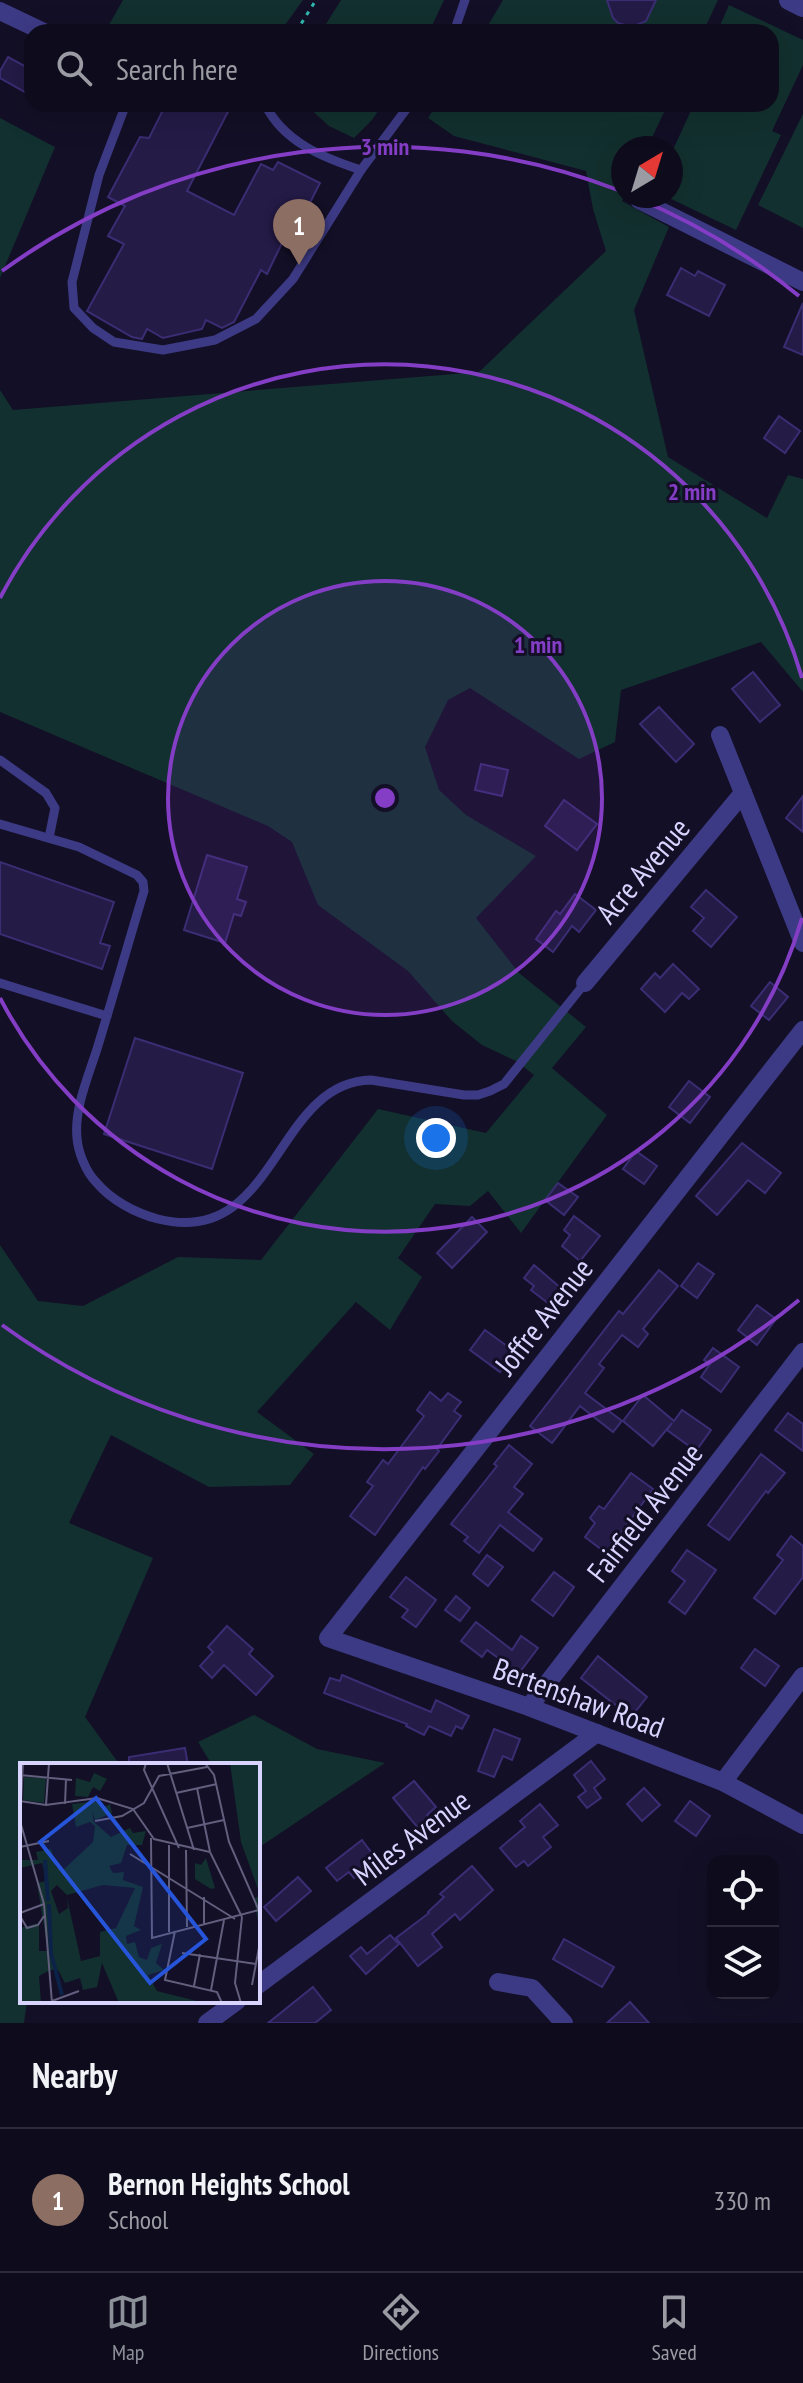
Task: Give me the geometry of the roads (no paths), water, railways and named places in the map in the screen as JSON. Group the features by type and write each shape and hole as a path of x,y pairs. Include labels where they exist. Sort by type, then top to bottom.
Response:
{"street":[{"path":"789,0 803,7"},
{"path":"0,11 27,24"},
{"path":"655,208 803,282"},
{"path":"720,735 803,943"},
{"name":"Acre Avenue","path":"585,983 743,793"},
{"name":"Joffre Avenue","path":"328,1638 803,1030"},
{"name":"Fairfield Avenue","path":"529,1707 803,1352"},
{"name":"Bertenshaw Road","path":"328,1638 529,1707 723,1782 803,1825"},
{"path":"723,1782 803,1676"},
{"name":"Miles Avenue","path":"260,1984 597,1733"},
{"path":"498,1982 532,1988 564,2023"},
{"path":"207,2023 234,2003"}],"lane":[{"path":"457,24 465,0"},
{"path":"123,112 99,175 72,282 74,308 93,328 114,342 163,350 215,340 256,319 293,279 361,170 404,112"},
{"path":"269,112 299,144 328,160 361,170"},
{"path":"0,760 46,793 55,808 49,838"},
{"path":"0,824 109,860 137,875 143,882 144,891 77,1120 77,1139 90,1176 105,1192 128,1207 174,1223 213,1219 250,1193 303,1121 325,1096 343,1085 356,1080 371,1080 478,1095 504,1084 585,983"},
{"path":"0,983 107,1016"}],"place":[{"name":"Bernon Heights School","path":"299,265"}]}
